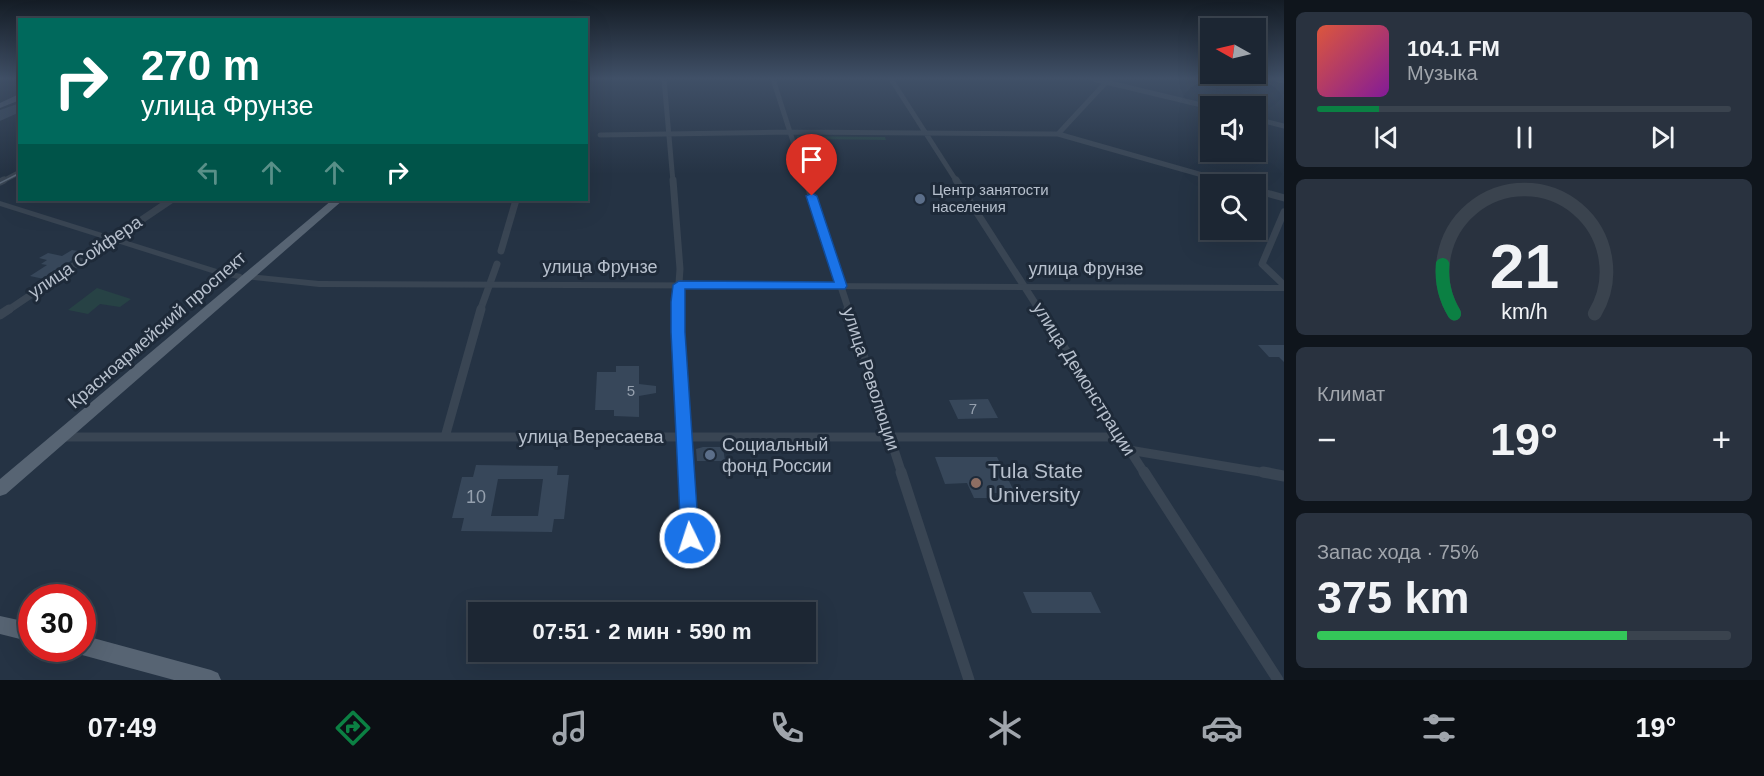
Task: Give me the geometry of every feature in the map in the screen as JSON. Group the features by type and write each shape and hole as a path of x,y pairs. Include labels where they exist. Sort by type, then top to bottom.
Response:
{"main road":[{"name":"Красноармейский проспект","path":"0,489 327,201"},
{"name":"Красноармейский проспект","path":"0,477 337,201"},
{"path":"0,625 18,630"},
{"path":"96,649 211,680"}],"street":[{"path":"667,111 679,285 677,302 691,558"},
{"name":"улица Революции","path":"783,111 969,680"},
{"name":"улица Демонстрации","path":"912,111 1278,680"},
{"path":"1058,134 1080,111"},
{"path":"1266,121 1284,126"},
{"path":"600,135 790,132 1058,134 1200,174"},
{"path":"0,182 18,173"},
{"path":"1266,193 1284,198"},
{"name":"улица Сойфера","path":"0,315 170,201"},
{"path":"501,251 516,201"},
{"name":"улица Фрунзе","path":"3,203 218,272 319,284 1284,287"},
{"path":"1284,212 1262,264 1284,287"},
{"path":"445,437 476,322 497,264"},
{"name":"улица Вересаева","path":"61,437 1121,437"},
{"path":"1129,450 1284,476"}],"green space":[{"path":"797,136 885,137 886,140 806,139 807,144 798,144"},
{"path":"97,288 131,299 120,307 100,304 88,314 68,310"}],"building":[{"path":"0,111 18,111 18,113 0,121"},
{"path":"72,250 84,252 44,279 30,276 47,265 41,264 47,260 39,258 48,253 62,256"},
{"path":"1258,345 1284,345 1284,362 1279,357 1269,357"},
{"path":"616,366 639,366 639,384 656,386 656,393 639,396 639,417 614,416 614,410 595,410 597,372 616,372"},
{"path":"988,399 998,418 958,419 949,400"},
{"name":"Социальный фонд России","path":"723,447 725,461 697,461 696,449"},
{"path":"935,457 997,457 1015,493 987,493 990,498 974,498 967,483 945,484"},
{"path":"476,465 558,466 557,475 569,475 564,519 554,519 552,532 461,531 464,518 452,518 462,477 473,477","holes":["498,479 543,479 538,516 491,516"]},
{"path":"1023,592 1091,592 1101,613 1032,613"}],"tram line":[{"path":"0,183 18,174"}],"place":[{"name":"Центр занятости населения","path":"920,199"},
{"name":"Социальный фонд России","path":"710,455"},
{"name":"Tula State University","path":"976,483"}],"route":[{"path":"690,538 678,332 679,285 841,286 812,196"}]}
